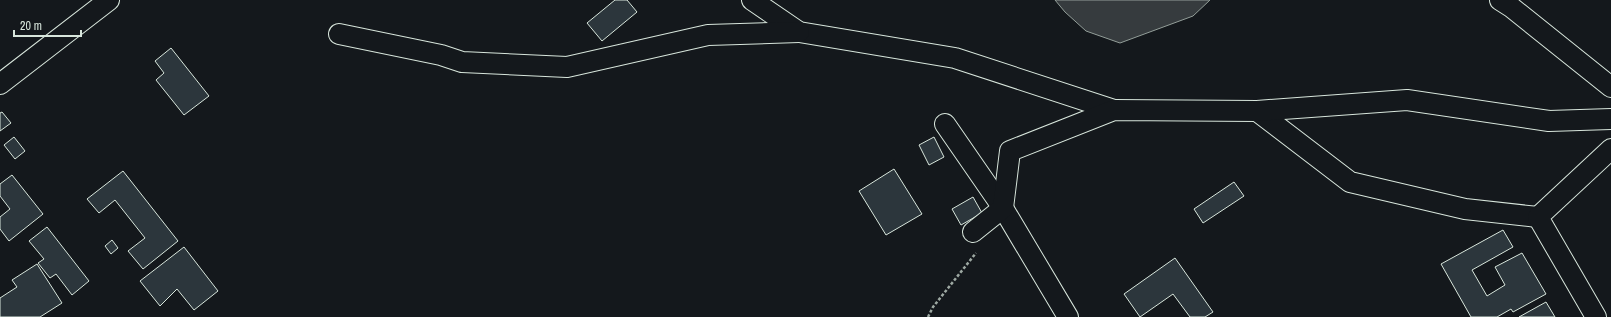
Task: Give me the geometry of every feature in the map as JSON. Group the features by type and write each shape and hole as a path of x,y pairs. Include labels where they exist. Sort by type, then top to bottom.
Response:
{"street":[{"path":"0,84 109,0"},
{"path":"752,0 799,32"},
{"path":"1500,0 1511,7 1611,87"},
{"path":"338,34 441,55 462,62 567,67 708,35 799,32 955,58 1114,110 1257,111 1407,100 1549,121 1611,119"},
{"path":"977,240 1003,208 1010,151 1114,110"},
{"path":"1257,111 1350,182 1465,209 1538,217 1611,149"},
{"path":"945,124 1003,208 1068,317"},
{"path":"1538,217 1596,317"}],"path":[{"path":"928,317 977,240"}],"shaded area":[{"path":"1055,0 1210,0 1193,16 1120,43 1086,31 1065,12"}],"building":[{"path":"615,0 627,0 637,12 602,41 587,23"},
{"path":"171,48 209,96 184,115 156,80 164,73 155,61"},
{"path":"2,112 11,123 0,131 0,113"},
{"path":"14,137 25,151 15,159 4,145"},
{"path":"934,137 944,157 929,165 919,145"},
{"path":"894,169 922,214 886,235 859,191"},
{"path":"123,171 178,241 143,269 128,251 145,238 115,200 99,213 87,199"},
{"path":"12,175 43,214 9,241 0,229 0,217 10,209 0,196 0,184"},
{"path":"1234,182 1244,196 1203,223 1194,209"},
{"path":"973,197 982,213 961,225 952,209"},
{"path":"47,227 89,281 72,295 56,274 50,278 38,263 44,259 29,241"},
{"path":"1503,230 1513,247 1472,270 1487,296 1505,285 1495,267 1522,253 1546,294 1513,312 1511,309 1497,317 1471,317 1441,264"},
{"path":"112,240 118,248 111,254 105,246"},
{"path":"184,247 218,291 194,310 177,289 160,306 140,281"},
{"path":"1175,258 1213,312 1205,317 1190,317 1173,294 1140,317 1124,294"},
{"path":"37,264 62,303 40,317 0,317 0,298 17,287 12,280"},
{"path":"1546,302 1555,317 1519,317"}]}
